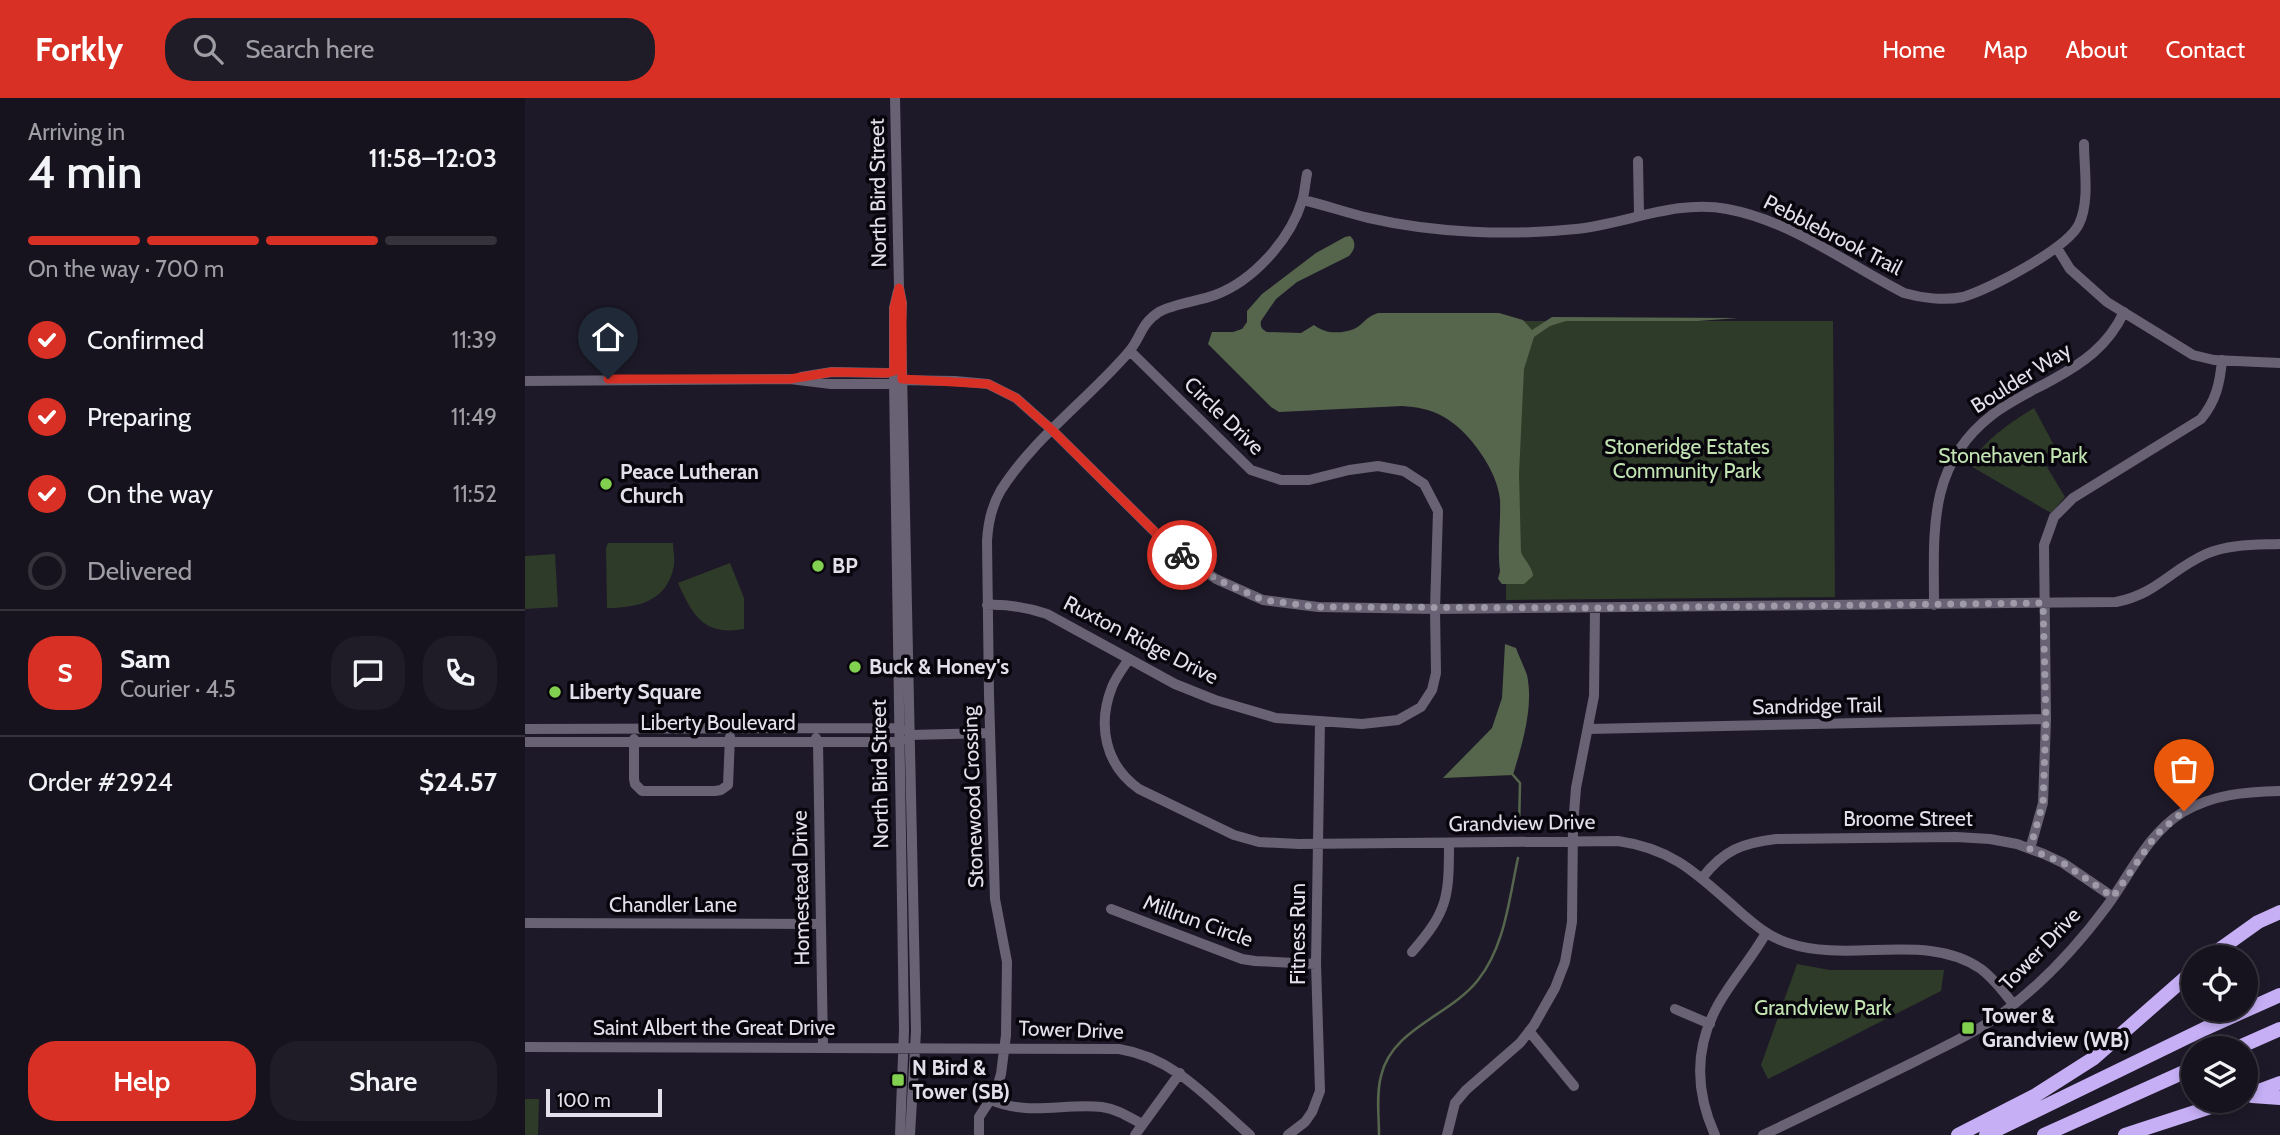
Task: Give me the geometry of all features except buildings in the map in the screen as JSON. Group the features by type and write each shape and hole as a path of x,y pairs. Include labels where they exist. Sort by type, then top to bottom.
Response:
{"highway":[{"path":"2226,945 2258,922 2280,912"},
{"path":"1958,1135 2036,1095 2094,1058 2181,982"},
{"path":"1986,1135 2276,997"},
{"path":"2258,1038 2274,1031"},
{"path":"2044,1135 2181,1073"},
{"path":"2258,1091 2280,1083"},
{"path":"2258,1097 2280,1098"},
{"path":"2125,1135 2192,1113"}],"street":[{"name":"North Bird Street","path":"895,98 899,288 894,308 910,735 915,1048 910,1135"},
{"name":"Pebblebrook Trail","path":"1303,200 1371,219 1480,232 1527,233 1579,229 1639,215 1693,207 1726,208 1765,219 1905,293 1936,298 1961,297 1989,287 2068,240 2079,224 2084,204 2084,144"},
{"path":"1638,161 1639,215"},
{"name":"Stonewood Crossing","path":"979,1135 979,1117 991,1100 1001,1074 1005,1047 1007,962 995,899 987,605 988,523 1000,492 1052,430 1130,351 1145,323 1161,310 1229,290 1272,252 1292,226 1303,200 1307,174"},
{"path":"2057,248 2070,269 2107,302 2193,355 2222,360 2280,363"},
{"name":"Boulder Way","path":"1934,605 1934,521 1937,502 1945,475 1959,450 1973,431 1993,414 2083,362 2098,350 2124,312"},
{"name":"Circle Drive","path":"1130,351 1251,470 1281,480 1309,480 1378,466 1404,471 1424,484 1439,511 1435,608"},
{"path":"2030,849 2043,803 2046,719 2044,545 2054,517 2073,498 2201,419 2209,409 2218,388 2222,360"},
{"path":"527,380 790,379 832,372 887,373 896,378 988,384 1016,398 1171,548 1216,579 1263,600 1318,607 1595,608 2116,602 2149,592 2207,554 2236,546 2280,544"},
{"name":"North Bird Street","path":"896,378 903,1047 900,1135"},
{"name":"Ruxton Ridge Drive","path":"987,605 1011,604 1029,607 1175,684 1215,700 1276,718 1361,724 1398,720 1421,707 1432,690 1436,673 1435,608"},
{"path":"1447,1135 1455,1103 1520,1043 1545,1008 1555,988 1570,942 1576,788 1594,696 1595,608"},
{"name":"Grandview Drive","path":"1129,659 1113,684 1105,711 1105,737 1111,759 1127,781 1139,789 1234,835 1259,842 1317,844 1618,841 1636,844 1671,857 1702,878 1766,933 1790,944 1838,952 1945,952 1981,970 2013,1004"},
{"name":"Sandridge Trail","path":"1589,729 2046,719"},
{"name":"Fitness Run","path":"1289,1135 1311,1114 1320,1091 1316,964 1320,721"},
{"path":"898,728 910,735"},
{"name":"Liberty Boulevard","path":"525,729 898,728"},
{"path":"634,729 634,779 642,791 715,791 725,788 730,778 730,729"},
{"name":"Homestead Drive","path":"811,730 818,742 823,1048"},
{"path":"898,742 910,735 990,733"},
{"name":"Liberty Boulevard","path":"525,742 898,742"},
{"name":"Tower Drive","path":"1763,1135 1968,1035 2013,1004 2044,978 2076,944 2156,835 2184,811 2223,795 2280,791"},
{"name":"Broome Street","path":"1702,878 1718,859 1749,842 1776,839 1977,838 2030,849 2063,863 2113,897"},
{"path":"1412,952 1436,924 1443,909 1449,878 1449,843"},
{"name":"Millrun Circle","path":"1111,909 1242,959 1316,964"},
{"name":"Chandler Lane","path":"525,923 820,924"},
{"path":"1715,1135 1701,1092 1702,1048 1718,1005 1766,933"},
{"path":"1675,1009 1710,1024"},
{"path":"1529,1031 1574,1086"},
{"name":"Saint Albert the Great Drive","path":"525,1047 903,1047"},
{"name":"Tower Drive","path":"903,1047 1127,1050 1149,1056 1180,1073 1250,1135"},
{"path":"1135,1135 1180,1073"},
{"path":"991,1100 1016,1108 1100,1107 1124,1113 1142,1124"}],"green space":[{"name":"Stoneridge Estates Community Park","path":"1365,321 1833,321 1835,597 1506,600 1506,399"},
{"name":"Stonehaven Park","path":"2034,408 2056,449 2041,457 2065,497 2051,513 1969,465 1998,433"},
{"path":"608,543 673,543 674,565 665,587 650,600 640,604 607,608"},
{"path":"555,554 558,607 525,609 525,556"},
{"path":"730,563 744,598 744,629 730,630 709,626 695,614 678,583"},
{"name":"Grandview Park","path":"1797,964 1830,970 1944,970 1941,991 1768,1079 1761,1065"},
{"path":"525,1099 539,1099 538,1135 525,1135"}],"shaded area":[{"path":"1350,236 1354,246 1349,256 1297,282 1276,299 1261,321 1263,329 1267,332 1301,333 1314,325 1328,332 1343,332 1357,328 1378,313 1499,313 1523,320 1532,330 1552,317 1738,318 1698,321 1566,321 1550,326 1534,337 1524,369 1519,474 1521,552 1533,576 1524,584 1502,584 1498,579 1498,489 1481,453 1454,423 1429,410 1402,406 1279,412 1208,344 1212,332 1242,329 1247,322 1247,311 1262,294 1316,253"},
{"path":"1505,644 1516,648 1529,687 1526,725 1513,775 1443,778 1492,728 1502,698"}],"waterway":[{"path":"1513,775 1520,783 1519,829"},
{"path":"1379,1135 1379,1091 1387,1060 1409,1034 1466,992 1487,967 1505,922 1518,858"}],"way so far":[{"path":"1182,555 1216,579 1263,600 1318,607 1595,608 2043,603 2046,719 2043,803 2030,849 2063,863 2113,897 2156,835 2184,811"}],"place":[{"name":"Peace Lutheran Church","path":"606,484"},
{"name":"BP","path":"818,566"},
{"name":"Buck & Honey's","path":"855,667"},
{"name":"Liberty Square","path":"555,692"},
{"name":"Tower & Grandview (WB)","path":"1968,1028"},
{"name":"N Bird & Tower (SB)","path":"898,1080"}],"route":[{"path":"608,379 790,379 832,372 894,371 894,308 899,288 902,303 902,379 988,384 1016,398 1171,548 1182,555"}]}
